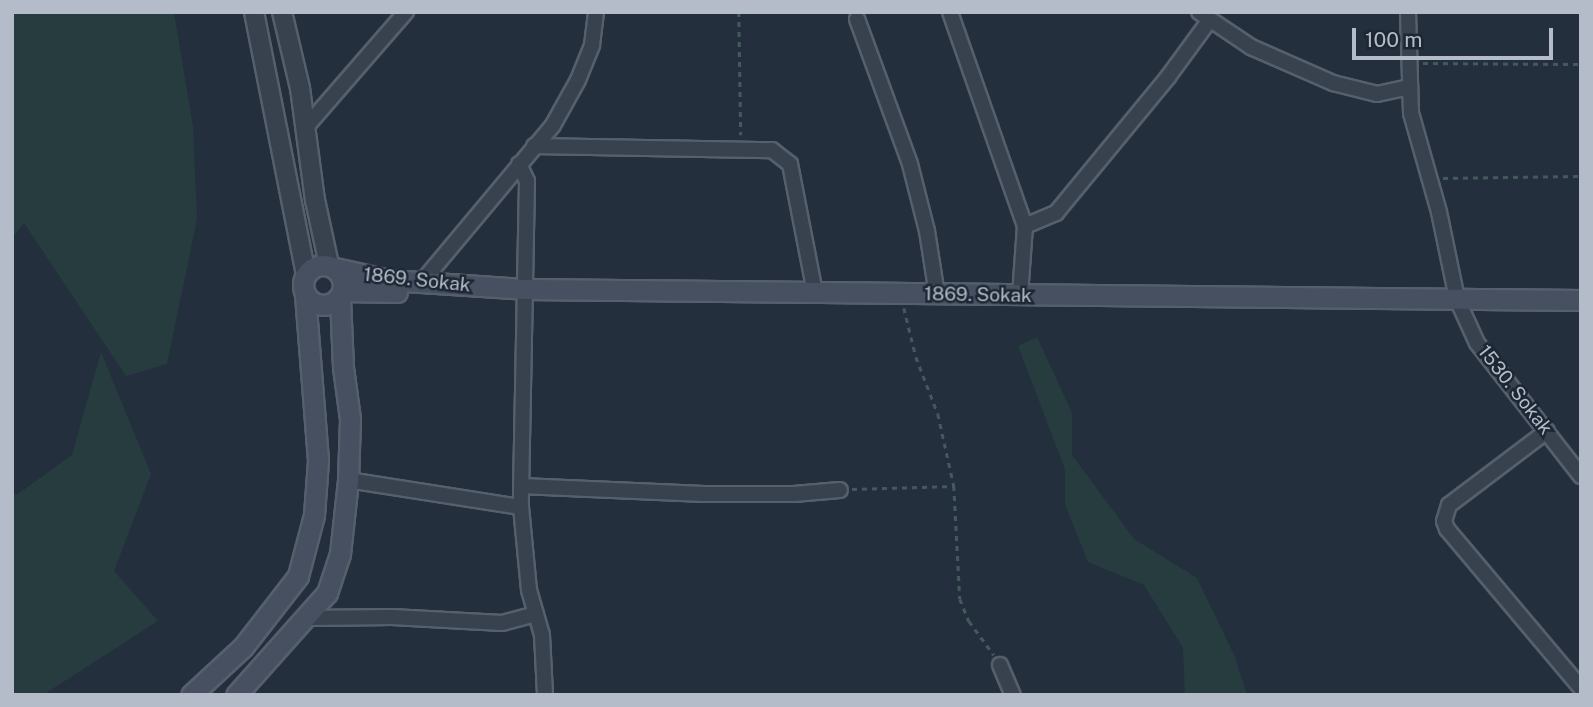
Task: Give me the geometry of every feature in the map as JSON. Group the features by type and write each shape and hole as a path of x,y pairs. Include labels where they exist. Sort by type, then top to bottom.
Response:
{"main road":[{"path":"191,695 243,647 298,576 314,515 318,460 305,294 306,274 316,266 332,267 343,278 342,333 350,419 348,480 340,554 327,593 244,692"},
{"name":"1869. Sokak","path":"332,267 371,278 524,289 1581,300"},
{"name":"1869. Sokak","path":"342,294 500,288"},
{"path":"342,333 353,308 378,291"},
{"path":"305,294 309,300 322,306 342,294"}],"street":[{"path":"254,12 306,274"},
{"path":"282,12 300,88 315,200 332,267"},
{"path":"305,128 406,12"},
{"path":"421,283 553,125 578,80 592,45 596,12"},
{"path":"950,12 1025,226 1020,296"},
{"name":"1530. Sokak","path":"1408,12 1411,113 1457,299 1477,344 1581,476"},
{"path":"1025,226 1056,213 1168,77 1204,17 1251,47 1333,83 1377,94 1410,87"},
{"path":"857,19 910,164 927,231 937,295"},
{"path":"534,146 772,150 790,164 815,293"},
{"path":"519,164 527,181 521,506 529,590 542,635 545,695"},
{"path":"1547,431 1449,505 1444,521 1447,529 1581,688"},
{"path":"348,480 521,506"},
{"path":"521,486 717,494 794,494 840,490"},
{"path":"308,618 392,617 502,623 536,614"},
{"path":"1000,665 1013,695"}],"path":[{"path":"740,12 741,149"},
{"path":"1409,63 1581,64"},
{"path":"1429,178 1581,176"},
{"path":"902,294 911,340 938,414 954,486 960,599 969,621 1000,665"},
{"path":"840,490 884,486 954,486"}],"green space":[{"path":"12,12 174,12 193,127 197,219 167,364 126,376 24,223 12,238"},
{"path":"1037,337 1072,413 1072,455 1134,539 1197,578 1235,657 1247,695 1185,695 1183,648 1144,585 1088,562 1065,504 1065,469 1018,346"},
{"path":"101,352 151,474 114,571 158,621 43,695 12,695 12,495 18,494 72,455"}]}
